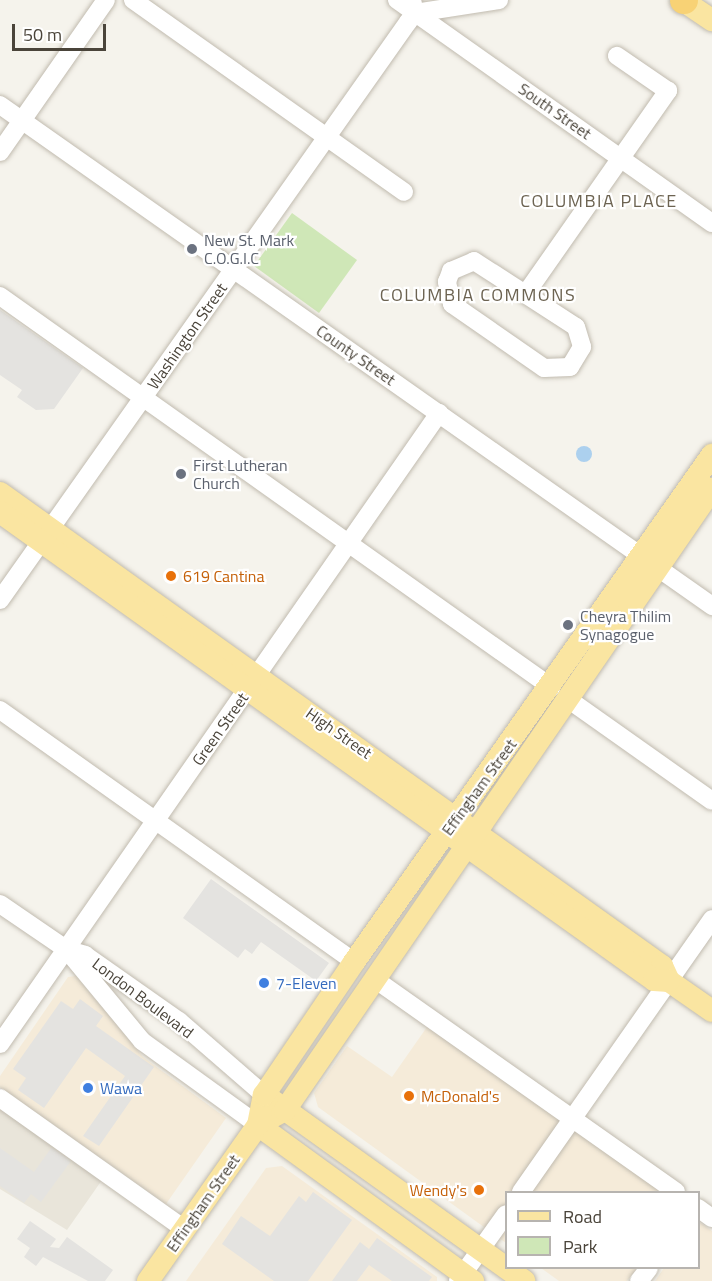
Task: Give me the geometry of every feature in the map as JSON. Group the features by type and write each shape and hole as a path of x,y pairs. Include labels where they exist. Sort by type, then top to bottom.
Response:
{"main road":[{"path":"683,0 712,20"},
{"name":"Effingham Street","path":"258,1125 285,1110 472,840 560,693 650,562 712,455"},
{"name":"Effingham Street","path":"650,562 712,489"},
{"name":"High Street","path":"0,493 46,535 472,840 654,980 669,981 712,1011"},
{"name":"High Street","path":"0,512 46,535"},
{"name":"Effingham Street","path":"148,1281 258,1125 264,1095 354,962 451,825 560,693"},
{"name":"London Boulevard","path":"264,1095 505,1268"},
{"name":"London Boulevard","path":"258,1125 465,1279"},
{"name":"London Boulevard","path":"507,1269 524,1281"}],"street":[{"path":"0,152 106,0"},
{"path":"132,0 404,192"},
{"name":"South Street","path":"397,0 413,6 712,223"},
{"path":"413,6 499,0"},
{"name":"Washington Street","path":"0,600 327,138 413,6"},
{"path":"527,292 668,91 617,56"},
{"name":"County Street","path":"0,105 712,606"},
{"path":"474,261 527,292 582,335 582,346 570,367 557,372 535,362 453,304 447,282 462,262 474,261"},
{"path":"0,296 712,801"},
{"name":"Green Street","path":"0,1044 439,413"},
{"path":"0,710 354,962"},
{"path":"0,904 66,949"},
{"path":"522,1191 712,919"},
{"name":"London Boulevard","path":"66,949 85,955 171,1016 264,1095"},
{"name":"London Boulevard","path":"66,949 142,1041 258,1125"},
{"path":"376,980 675,1191"},
{"path":"0,1098 184,1229"},
{"path":"700,1209 712,1218"},
{"path":"465,1279 505,1217"},
{"path":"639,1281 648,1269"}],"shaded area":[{"path":"0,310 83,368 54,409 36,410 17,397 22,390 0,375"},
{"path":"211,879 329,963 316,981 261,942 252,954 245,949 238,958 183,918"},
{"path":"76,976 143,1057 226,1118 166,1204 0,1087 0,1076 68,977"},
{"path":"80,999 103,1016 96,1026 154,1067 99,1146 83,1136 125,1076 86,1048 44,1108 18,1090 26,1078 13,1069 61,1001 73,1009"},
{"path":"427,1027 663,1191 505,1191 505,1242 318,1107 314,1093 347,1046 392,1077"},
{"path":"0,1109 102,1180 67,1230 0,1189"},
{"path":"52,1147 71,1161 41,1202 31,1194 24,1203 0,1186 0,1148 34,1172"},
{"path":"282,1166 437,1277 437,1281 186,1281 266,1168"},
{"path":"313,1192 352,1220 308,1281 274,1281 222,1244 241,1216 270,1236 299,1196 306,1202"},
{"path":"30,1221 56,1239 50,1247 59,1248 67,1237 113,1270 105,1281 88,1281 43,1257 36,1266 24,1257 30,1248 17,1239"},
{"path":"700,1223 712,1231 712,1281 655,1281 663,1269 700,1269"},
{"path":"377,1238 432,1277 429,1281 392,1281 369,1265 357,1281 332,1281 360,1242 369,1249"},
{"path":"542,1269 636,1269 627,1281 559,1281"}],"green space":[{"path":"292,213 357,260 319,313 254,266"}],"water":[{"path":"584,446 590,448 592,454 590,460 584,462 578,460 576,454 578,448"}],"place":[{"name":"New St. Mark C.O.G.I.C","path":"192,249"},
{"name":"First Lutheran Church","path":"181,474"},
{"name":"619 Cantina","path":"171,576"},
{"name":"Cheyra Thilim Synagogue","path":"568,625"},
{"name":"7-Eleven","path":"264,983"},
{"name":"Wawa","path":"88,1088"},
{"name":"McDonald's","path":"409,1096"},
{"name":"Wendy's","path":"479,1190"}],"district":[{"name":"COLUMBIA PLACE","path":"599,201"},
{"name":"COLUMBIA COMMONS","path":"478,295"}]}
